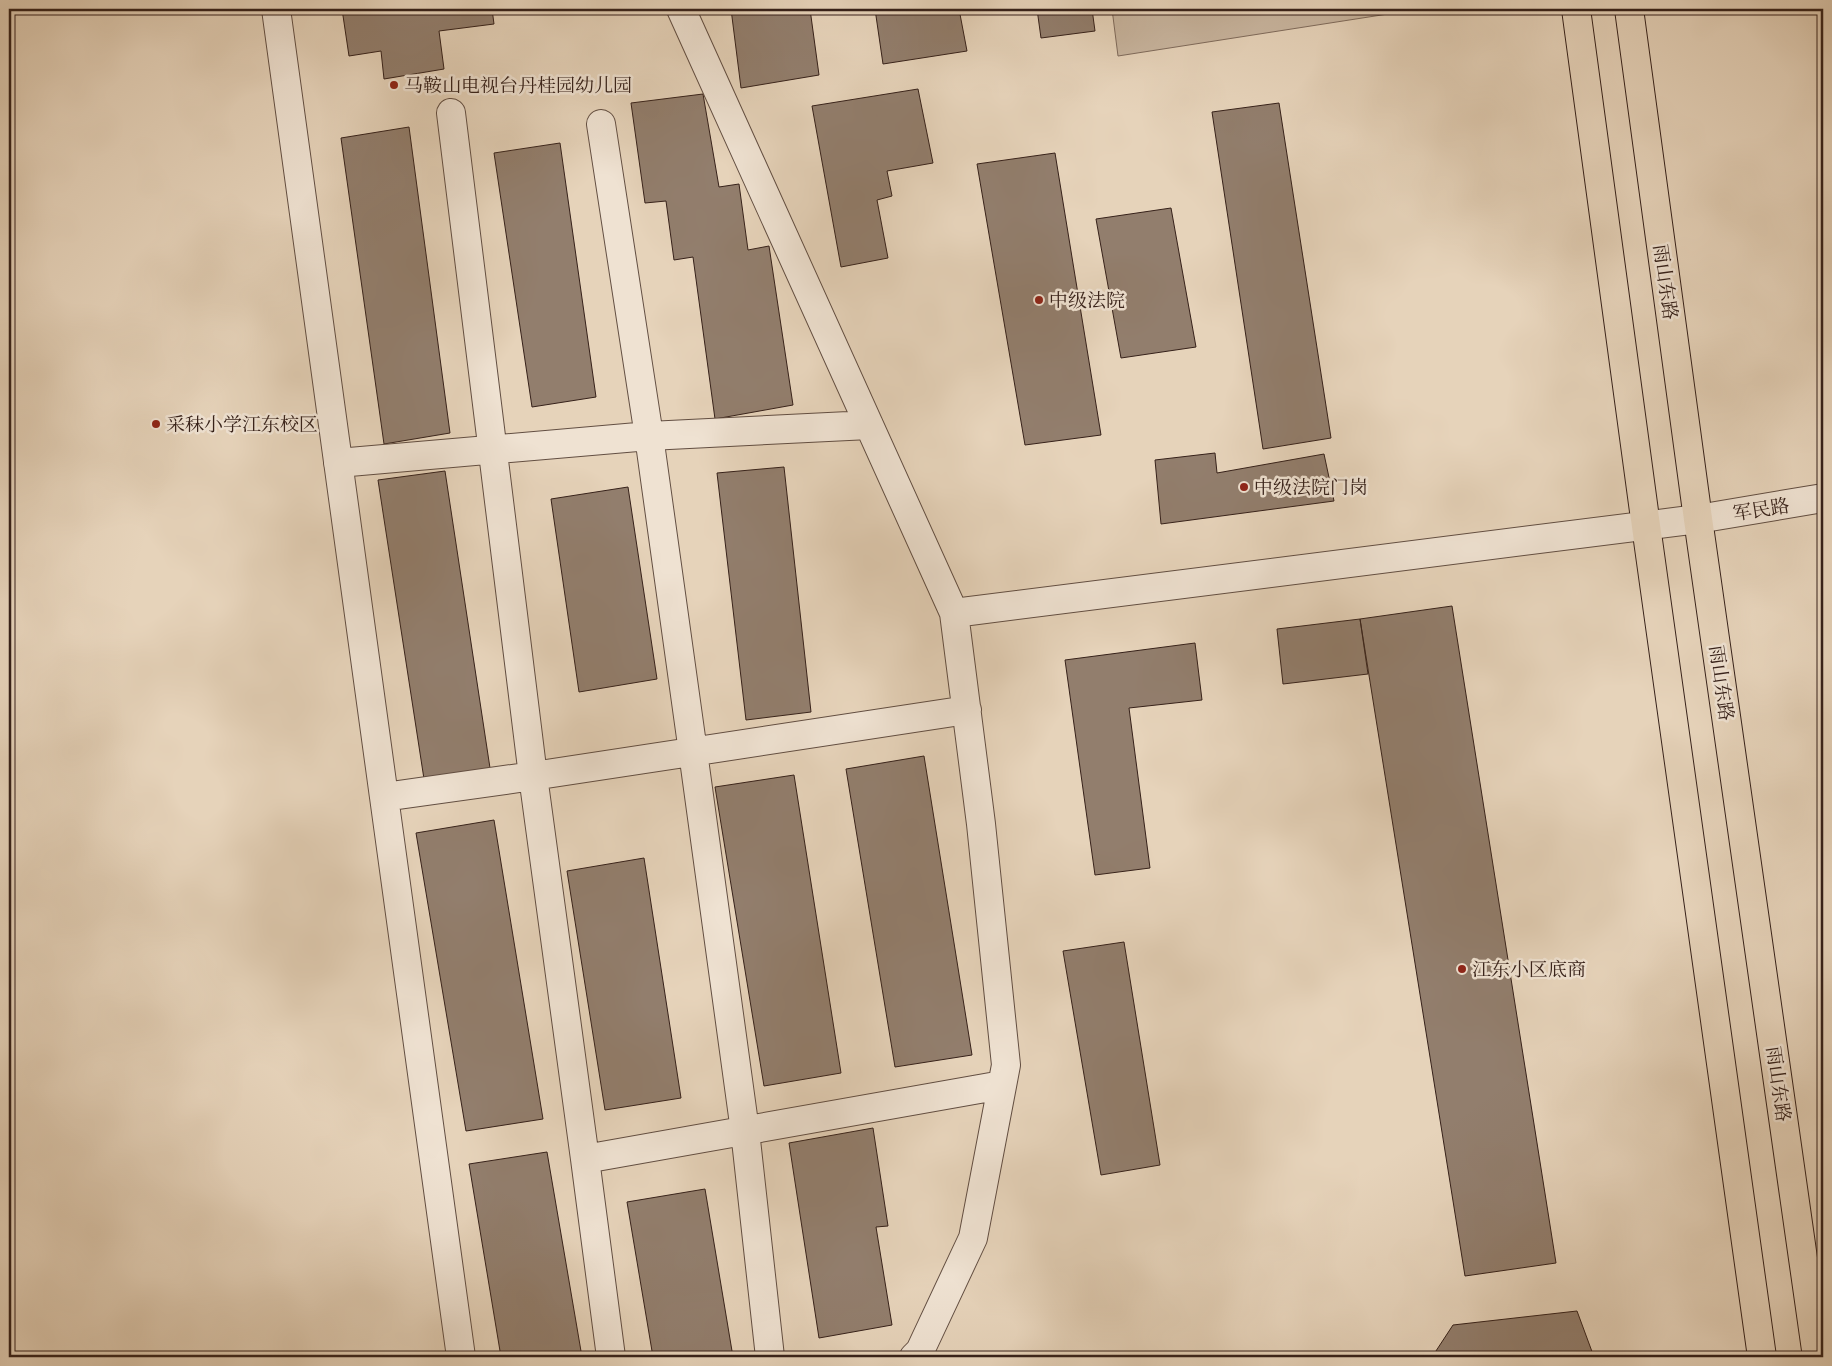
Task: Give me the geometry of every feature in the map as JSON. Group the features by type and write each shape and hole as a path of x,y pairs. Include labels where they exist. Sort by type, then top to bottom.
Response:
{"main road":[{"path":"1576,9 1762,1357"},
{"name":"雨山东路","path":"1629,9 1698,519 1815,1277 1817,1357"}],"street":[{"path":"276,9 461,1357"},
{"path":"681,9 954,613 981,824 1006,1065 973,1238 920,1351 914,1357"},
{"path":"451,113 533,776 611,1357"},
{"path":"601,124 649,436 745,1131 770,1357"},
{"path":"338,463 649,436 869,426"},
{"name":"军民路","path":"954,613 1646,526 1823,498"},
{"path":"384,797 967,710"},
{"path":"585,1159 1002,1085"}],"shaded area":[{"path":"1112,9 1420,9 1118,56"}],"building":[{"path":"342,9 492,9 494,24 439,31 444,69 384,79 381,51 349,56"},
{"path":"731,9 810,9 819,75 741,88"},
{"path":"875,9 959,9 967,51 883,64"},
{"path":"1037,9 1092,9 1095,31 1041,38"},
{"path":"918,89 933,163 887,171 892,196 877,200 888,258 841,267 812,106"},
{"path":"703,94 719,187 739,184 748,250 769,246 793,405 715,419 693,257 674,260 666,201 645,203 631,103"},
{"path":"1279,103 1331,438 1263,449 1212,112"},
{"path":"409,127 450,433 384,444 341,138"},
{"path":"560,143 596,397 532,407 494,153"},
{"name":"中级法院","path":"1055,153 1101,435 1025,445 977,164"},
{"name":"中级法院","path":"1171,208 1196,347 1121,358 1096,219"},
{"name":"中级法院门岗","path":"1215,453 1217,473 1324,454 1334,501 1161,524 1155,460"},
{"path":"784,467 811,712 746,720 717,473"},
{"path":"445,471 490,768 424,779 378,480"},
{"path":"628,487 657,679 579,692 551,499"},
{"name":"江东小区底商","path":"1452,606 1556,1263 1465,1276 1360,619"},
{"path":"1360,619 1368,674 1283,684 1277,629"},
{"path":"1195,643 1202,700 1129,708 1150,868 1095,875 1065,660"},
{"path":"924,756 972,1055 895,1067 846,769"},
{"path":"794,775 841,1073 764,1086 715,787"},
{"path":"494,820 543,1119 466,1131 416,833"},
{"path":"644,858 681,1098 605,1110 567,871"},
{"path":"1124,942 1160,1165 1101,1175 1063,951"},
{"path":"873,1128 888,1226 876,1227 892,1325 819,1338 789,1143"},
{"path":"547,1152 582,1357 501,1357 469,1164"},
{"path":"705,1189 733,1357 653,1357 627,1202"},
{"path":"1577,1311 1594,1357 1432,1357 1453,1325"}],"place":[{"name":"马鞍山电视台丹桂园幼儿园","path":"394,85"},
{"name":"中级法院","path":"1039,300"},
{"name":"采秣小学江东校区","path":"156,424"},
{"name":"中级法院门岗","path":"1244,487"},
{"name":"江东小区底商","path":"1462,969"}]}
